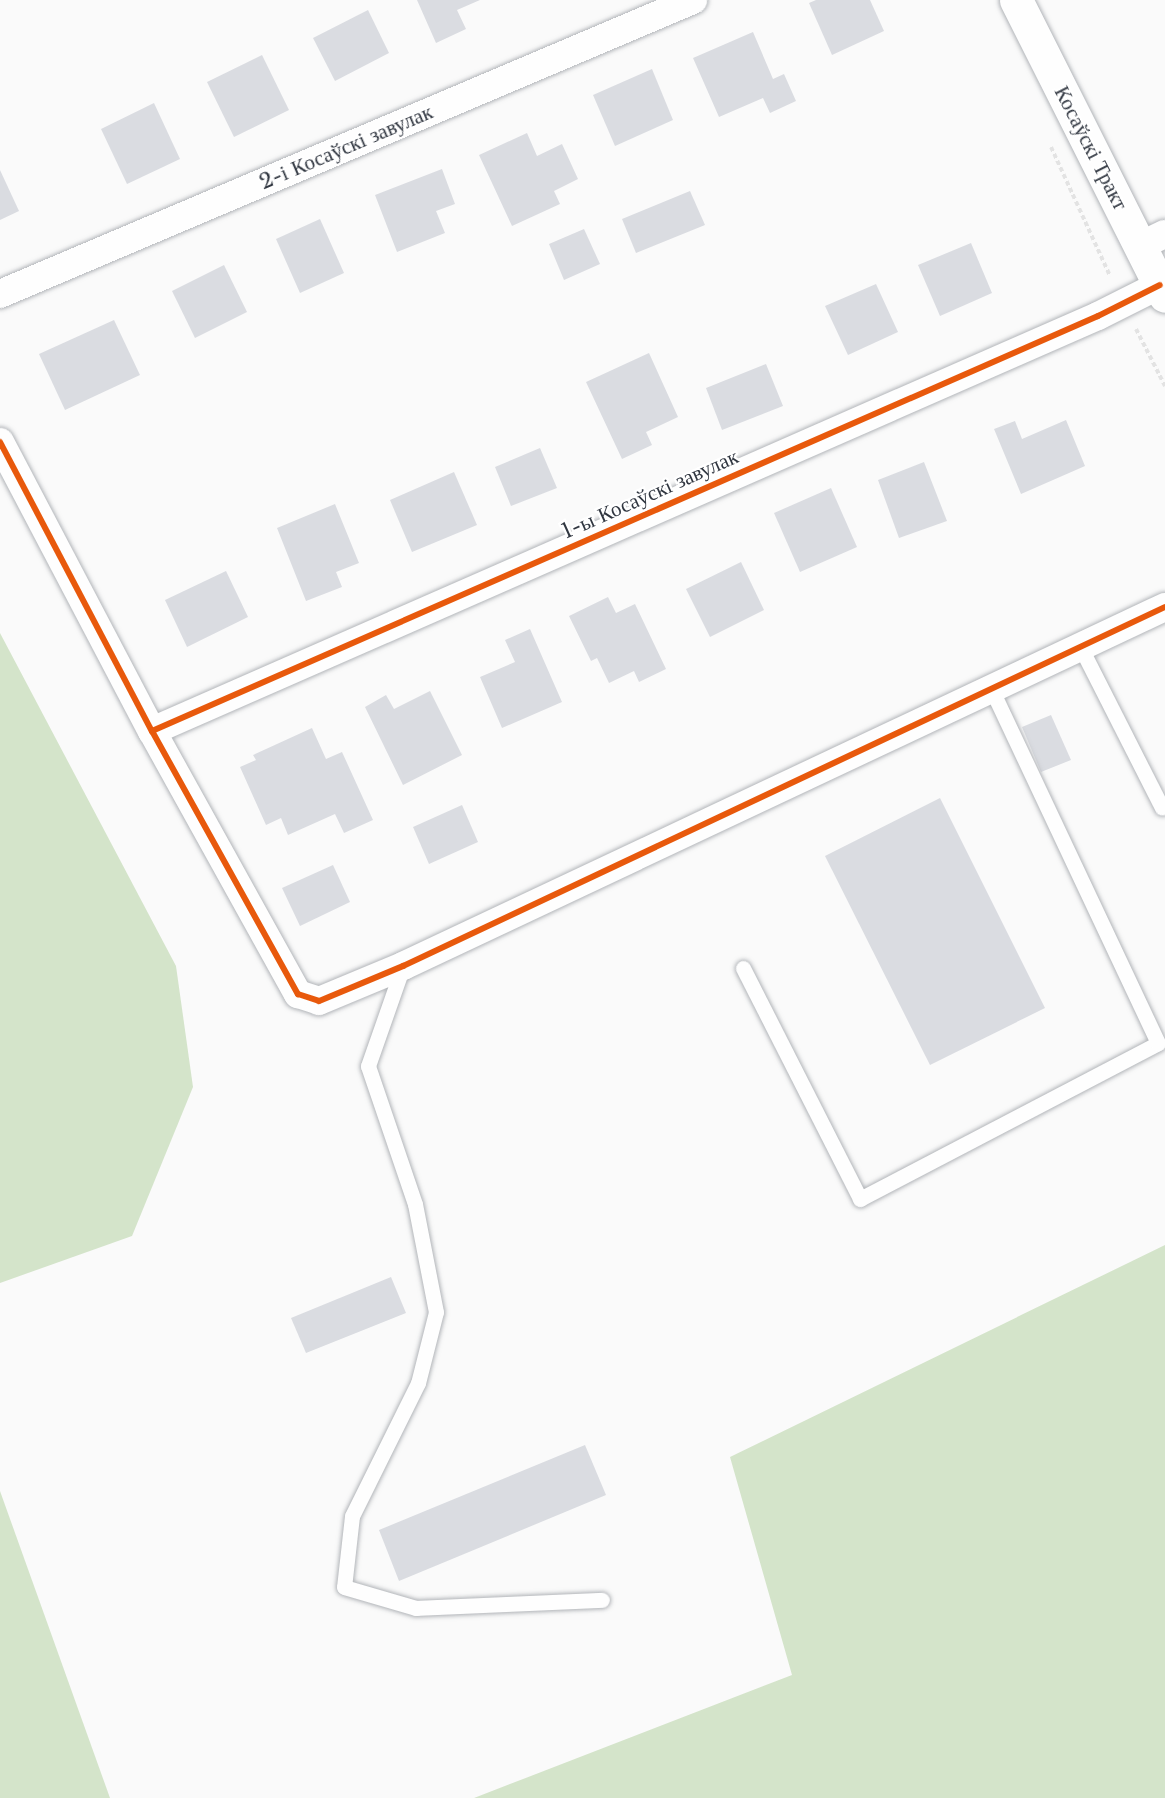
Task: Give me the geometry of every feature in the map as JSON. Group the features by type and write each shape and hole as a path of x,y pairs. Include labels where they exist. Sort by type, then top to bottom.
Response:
{"main road":[{"name":"Косаўскі Тракт","path":"1016,0 1153,240 1163,291"}],"street":[{"name":"2-і Косаўскі завулак","path":"0,294 693,0"},
{"name":"1-ы Косаўскі завулак","path":"152,731 1124,305 1163,291"},
{"path":"0,442 152,731 298,994 319,1001 403,966 1165,607"}],"lane":[{"path":"1081,648 1162,808"},
{"path":"743,969 860,1199 1158,1043 992,690"},
{"path":"403,966 368,1066 415,1204 436,1312 418,1383 351,1516 344,1587 416,1608 602,1600"}],"path":[{"path":"1046,137 1124,305 1165,386"}],"green space":[{"path":"0,633 176,966 193,1087 132,1236 0,1283"},
{"path":"1165,1245 1165,1798 474,1798 792,1675 730,1457"},
{"path":"0,1491 110,1798 0,1798"}],"building":[{"path":"417,0 480,0 457,10 466,29 436,43"},
{"path":"816,0 870,0 884,31 832,55 809,3"},
{"path":"368,10 389,53 335,81 313,38"},
{"path":"753,32 773,79 784,74 796,101 770,113 763,98 719,117 693,58"},
{"path":"262,55 289,110 234,137 207,82"},
{"path":"652,69 673,120 615,146 593,95"},
{"path":"154,103 180,159 127,184 101,129"},
{"path":"527,133 537,156 562,144 578,179 554,191 560,204 512,226 479,155"},
{"path":"442,169 455,204 436,211 445,233 397,252 375,195"},
{"path":"0,170 19,211 0,220"},
{"path":"690,191 705,225 636,253 622,219"},
{"path":"320,219 344,273 300,293 276,239"},
{"path":"584,229 600,264 564,280 549,244"},
{"path":"971,243 992,293 940,316 918,265"},
{"path":"224,265 247,312 195,338 172,291"},
{"path":"876,284 898,332 848,355 825,306"},
{"path":"114,320 140,375 65,410 39,354"},
{"path":"649,353 678,417 646,432 652,445 622,459 586,382"},
{"path":"766,364 783,406 722,430 706,388"},
{"path":"1066,420 1085,466 1021,494 994,429 1015,421 1022,439"},
{"path":"540,448 557,488 511,506 495,467"},
{"path":"924,462 947,521 899,538 878,480"},
{"path":"454,472 477,525 412,552 390,500"},
{"path":"831,488 857,547 800,572 774,513"},
{"path":"335,504 359,563 336,572 342,587 306,601 277,528"},
{"path":"741,562 764,610 710,637 686,589"},
{"path":"226,571 248,617 187,647 165,600"},
{"path":"608,597 616,613 635,604 666,669 639,682 634,671 609,683 597,658 591,661 569,616"},
{"path":"530,629 562,702 502,728 480,677 515,662 505,640"},
{"path":"430,691 462,755 403,785 365,707 386,695 394,709"},
{"path":"1051,715 1071,760 1041,772 1022,727"},
{"path":"312,728 326,759 342,752 373,820 344,833 335,814 288,835 281,818 266,825 240,767 256,760 253,755"},
{"path":"940,798 1045,1008 930,1065 825,856"},
{"path":"462,805 478,842 429,864 413,827"},
{"path":"333,865 350,902 300,926 282,888"},
{"path":"391,1277 406,1313 306,1353 291,1318"},
{"path":"585,1445 606,1495 399,1581 379,1530"}],"cycle path":[{"path":"152,731 1098,316 1160,285"},
{"path":"0,442 152,731 298,994 319,1001 403,966 1165,607"}]}
